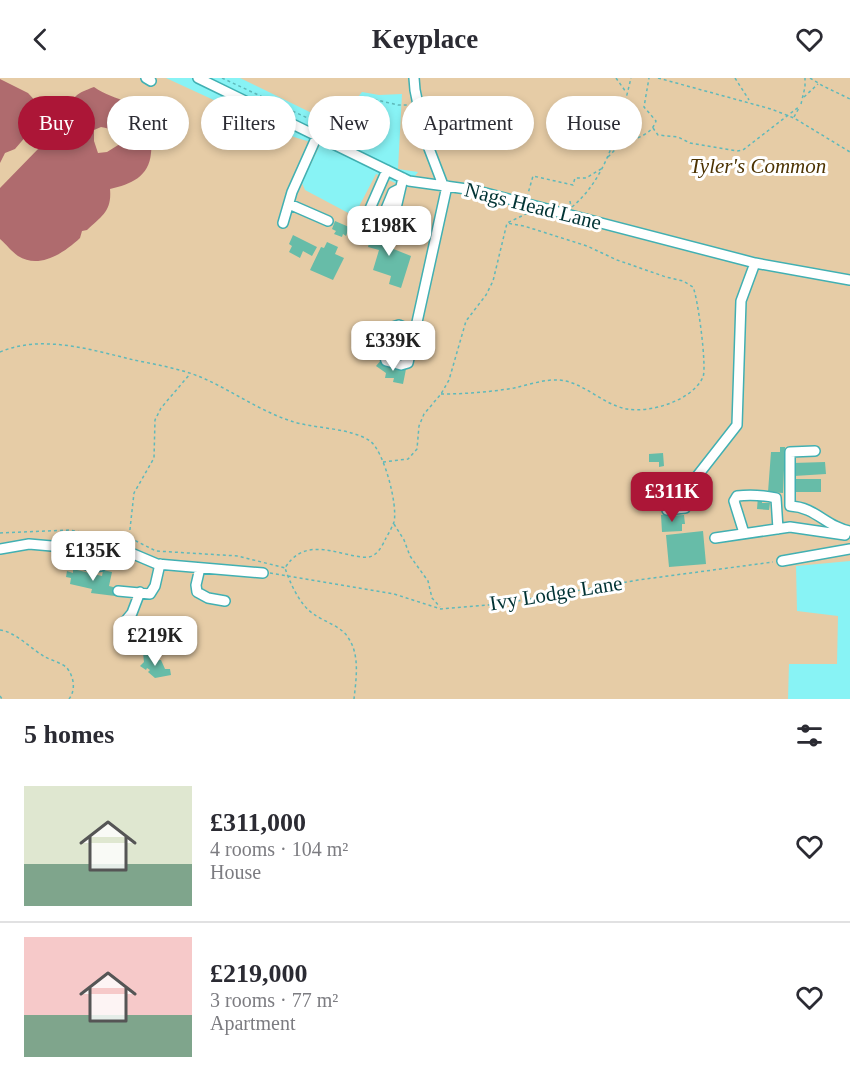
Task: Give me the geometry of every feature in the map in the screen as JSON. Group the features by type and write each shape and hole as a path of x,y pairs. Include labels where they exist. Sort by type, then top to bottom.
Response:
{"street":[{"name":"Nags Head Lane","path":"198,78 308,132"},
{"path":"414,78 417,96"},
{"path":"283,223 310,150"},
{"name":"Nags Head Lane","path":"345,150 409,181 570,211 755,263 850,280"},
{"path":"415,332 399,325 393,327 384,353 386,361 401,365 407,364 415,332 445,186 430,150"},
{"path":"387,170 369,211 371,216 381,221 389,223 393,221 403,178"},
{"path":"289,204 328,221"},
{"path":"667,510 685,508 687,489 737,425 741,301 755,263"},
{"path":"790,527 790,452 815,451"},
{"path":"744,533 734,505 735,497 759,494 809,509 835,527 850,531"},
{"path":"776,498 778,528"},
{"path":"714,538 790,527 850,535"},
{"path":"0,549 29,543 131,553 160,564 263,573"},
{"path":"67,547 83,564 93,567 101,566"},
{"path":"782,561 850,549"},
{"path":"118,591 150,594 155,586 160,564"},
{"path":"200,568 196,585 197,592 208,598 225,601"},
{"path":"122,625 132,613 140,592"}],"path":[{"path":"222,78 332,129 340,129 364,97 402,105"},
{"path":"616,78 627,93"},
{"path":"570,211 583,198 607,158 619,125 631,78"},
{"path":"607,158 620,145 653,128 656,122 644,107 649,78"},
{"path":"658,78 750,102 794,118 850,152"},
{"path":"735,78 750,102"},
{"path":"794,118 803,97 805,78"},
{"path":"810,78 850,99"},
{"path":"803,97 819,84"},
{"path":"649,132 737,152 800,106"},
{"path":"653,128 658,135"},
{"path":"526,202 533,176 573,185 575,178 586,178 602,168"},
{"path":"570,201 570,211"},
{"path":"382,462 408,459 414,455 417,449 419,426 424,414 441,394 454,365 466,321 486,295 493,281 507,223 525,213 533,213"},
{"path":"441,394 497,391 560,380 620,407 638,410 667,405 676,401 693,390 703,377 697,295 693,286 617,260 587,246 524,226 507,223"},
{"path":"0,352 23,345 67,346 145,362 205,379 248,403 280,417 363,438 377,448 395,503 394,523 383,544 373,556 356,556 312,549 295,555 285,568"},
{"path":"129,538 134,493 154,458 155,420 161,408 190,374"},
{"path":"394,523 410,556 428,581 432,598 441,609"},
{"path":"0,533 69,530 120,539 129,538 156,551 238,556 285,568"},
{"name":"Ivy Lodge Lane","path":"263,573 287,575 394,594 441,609 500,604 638,580 782,561"},
{"path":"285,568 308,610 349,637 355,657 357,678 354,699"},
{"path":"0,630 7,631 31,649 66,667 74,687 69,699"}],"green space":[{"name":"Tyler's Common","path":"0,78 166,78 205,96 201,96 201,150 296,150 296,138 308,141 308,150 318,150 302,183 305,190 354,216 376,174 406,188 418,172 398,169 402,94 379,95 362,92 359,96 308,96 308,111 296,105 296,96 277,96 240,78 850,78 850,561 796,566 797,611 838,616 837,664 789,664 788,699 0,699"}],"shaded area":[{"path":"0,79 31,96 18,96 18,146 5,153 0,163"},
{"path":"94,87 111,96 107,96 107,129 101,127 95,130 95,96 76,96"},
{"path":"95,144 98,153 110,150 151,150 150,161 143,174 132,182 110,189 108,208 105,212 87,230 82,231 80,238 52,258 26,260 18,256 0,239 0,188 37,150 95,150"}],"building":[{"path":"335,221 349,227 346,236 334,234 336,231 332,229"},
{"path":"373,229 396,233 391,248 411,256 401,288 389,284 391,276 373,270 379,250 368,247"},
{"path":"293,235 317,247 312,256 303,251 300,258 289,252 292,246 289,244"},
{"path":"327,242 338,247 335,254 344,258 333,280 310,270 321,247 324,248"},
{"path":"382,359 388,364 386,367 406,369 403,384 393,382 394,378 385,378 386,373 376,366"},
{"path":"780,447 785,447 783,493 768,492 771,452 780,452"},
{"path":"663,453 664,466 659,467 659,462 649,462 649,454"},
{"path":"825,462 826,474 794,476 793,463"},
{"path":"794,479 821,479 821,492 794,492"},
{"path":"758,496 762,497 762,503 770,503 769,510 757,509"},
{"path":"667,514 667,516 684,515 685,524 682,524 682,531 662,532 661,515"},
{"path":"703,531 706,564 669,567 666,535"},
{"path":"73,569 102,576 103,570 112,572 109,586 117,588 115,596 91,593 92,589 70,584 71,578 66,577 67,571 73,573"},
{"path":"150,652 151,659 161,660 165,669 170,669 171,675 155,678 148,672 150,670 140,666 144,662 143,653"}]}
